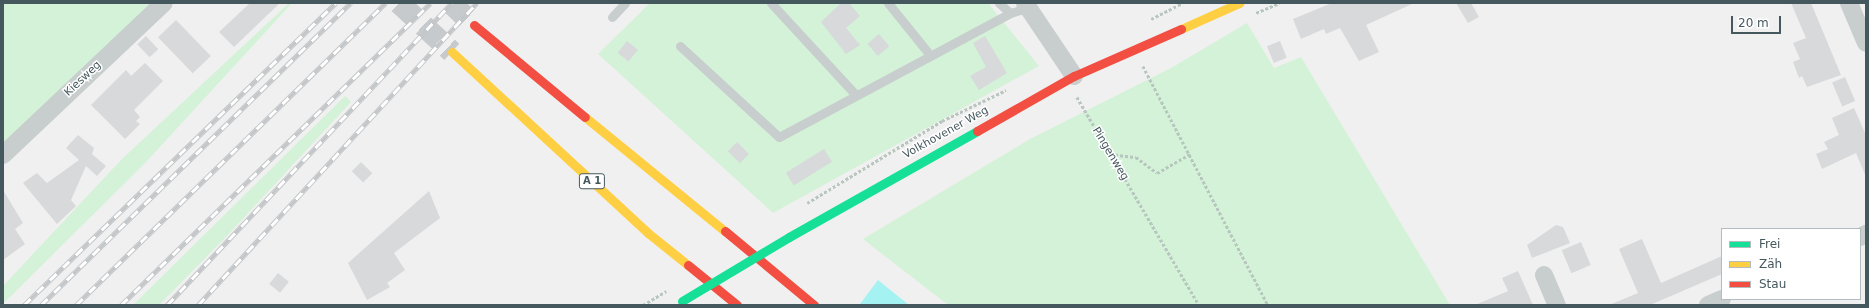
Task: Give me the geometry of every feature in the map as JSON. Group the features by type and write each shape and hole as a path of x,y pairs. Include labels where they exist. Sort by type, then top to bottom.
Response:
{"main road":[{"name":"Volkhovener Weg","path":"679,303 789,237 1074,76 1239,3"},
{"path":"474,25 814,305"},
{"name":"A 1","path":"452,52 648,233 737,305"}],"street":[{"name":"Kiesweg","path":"3,155 164,3"},
{"path":"1027,5 1074,76"},
{"path":"1855,6 1866,43"},
{"path":"1544,275 1557,305"},
{"path":"1708,305 1721,299"}],"lane":[{"path":"612,17 625,3"},
{"path":"771,3 856,95"},
{"path":"888,3 930,55"},
{"path":"999,3 1010,13"},
{"path":"680,46 779,137 930,55 1027,5"}],"path":[{"path":"1251,15 1279,3"},
{"path":"1148,60 1141,63 1268,305"},
{"name":"Pingenweg","path":"1074,76 1076,96 1199,305"},
{"path":"803,205 942,121 1011,88"},
{"path":"1070,99 1083,93"},
{"path":"1110,154 1136,157 1157,173 1190,154"},
{"path":"644,305 668,290"}],"green space":[{"path":"3,3 159,3 3,151"},
{"path":"289,3 292,3 146,162 3,304 3,286 121,160"},
{"path":"650,3 988,3 1039,66 773,213 598,54"},
{"path":"1247,23 1274,68 1301,57 1450,305 948,305 863,239 1030,139 1171,68"},
{"path":"345,96 351,102 225,238 159,305 133,305"}],"water":[{"path":"878,280 909,305 860,304"}],"building":[{"path":"250,3 280,3 234,47 219,32"},
{"path":"841,3 849,3 860,16 846,28 860,45 846,54 821,22"},
{"path":"1332,3 1414,3 1366,25 1379,52 1359,61 1340,28 1326,34 1324,29 1301,39 1293,19"},
{"path":"1456,3 1471,3 1479,17 1468,23"},
{"path":"1791,3 1811,3 1841,75 1807,87 1802,76 1799,78 1793,62 1800,59 1793,43 1806,38"},
{"path":"176,20 211,56 193,73 158,37"},
{"path":"879,34 889,46 878,56 868,44"},
{"path":"146,36 158,49 149,57 137,44"},
{"path":"985,36 1007,73 979,90 970,76 986,67 973,43"},
{"path":"627,41 638,50 628,61 618,53"},
{"path":"1280,41 1287,58 1274,63 1267,46"},
{"path":"145,63 163,81 134,110 140,117 136,121 140,124 125,139 91,105 126,70 131,76"},
{"path":"1845,77 1855,101 1842,106 1832,82"},
{"path":"1854,108 1866,135 1866,177 1856,153 1822,169 1816,154 1828,149 1824,142 1839,135 1832,118"},
{"path":"78,135 94,148 92,154 106,166 97,176 86,166 71,200 76,206 57,224 23,183 37,173 47,183 79,160 66,148"},
{"path":"737,142 749,154 740,163 728,151"},
{"path":"824,149 832,162 794,186 786,173"},
{"path":"361,162 372,173 363,183 352,171"},
{"path":"3,190 23,223 15,229 25,244 3,260"},
{"path":"429,191 440,218 394,253 405,270 387,283 390,287 367,300 348,263"},
{"path":"1556,225 1563,227 1570,243 1532,258 1527,245"},
{"path":"1642,239 1661,283 1721,256 1721,274 1650,305 1609,305 1638,293 1619,249"},
{"path":"1581,242 1591,265 1571,273 1562,250"},
{"path":"1518,271 1533,305 1475,305 1508,291 1502,278"},
{"path":"278,273 289,282 280,293 269,284"}],"tunnel":[{"path":"399,3 452,52"},
{"path":"451,3 474,25"}],"railway":[{"path":"24,305 336,3"},
{"path":"41,305 351,3"},
{"path":"76,305 386,3"},
{"path":"121,305 430,3"},
{"path":"167,305 452,3"},
{"path":"198,305 477,3"}],"traffic: fast":[{"path":"789,237 977,131"},
{"path":"682,301 789,237"}],"traffic: slow":[{"path":"1181,29 1239,3"},
{"path":"452,52 648,233 688,265"},
{"path":"585,117 725,231"}],"traffic: jam":[{"path":"474,25 585,117"},
{"path":"977,131 1074,76 1181,29"},
{"path":"725,231 814,305"},
{"path":"688,265 737,305"}]}
